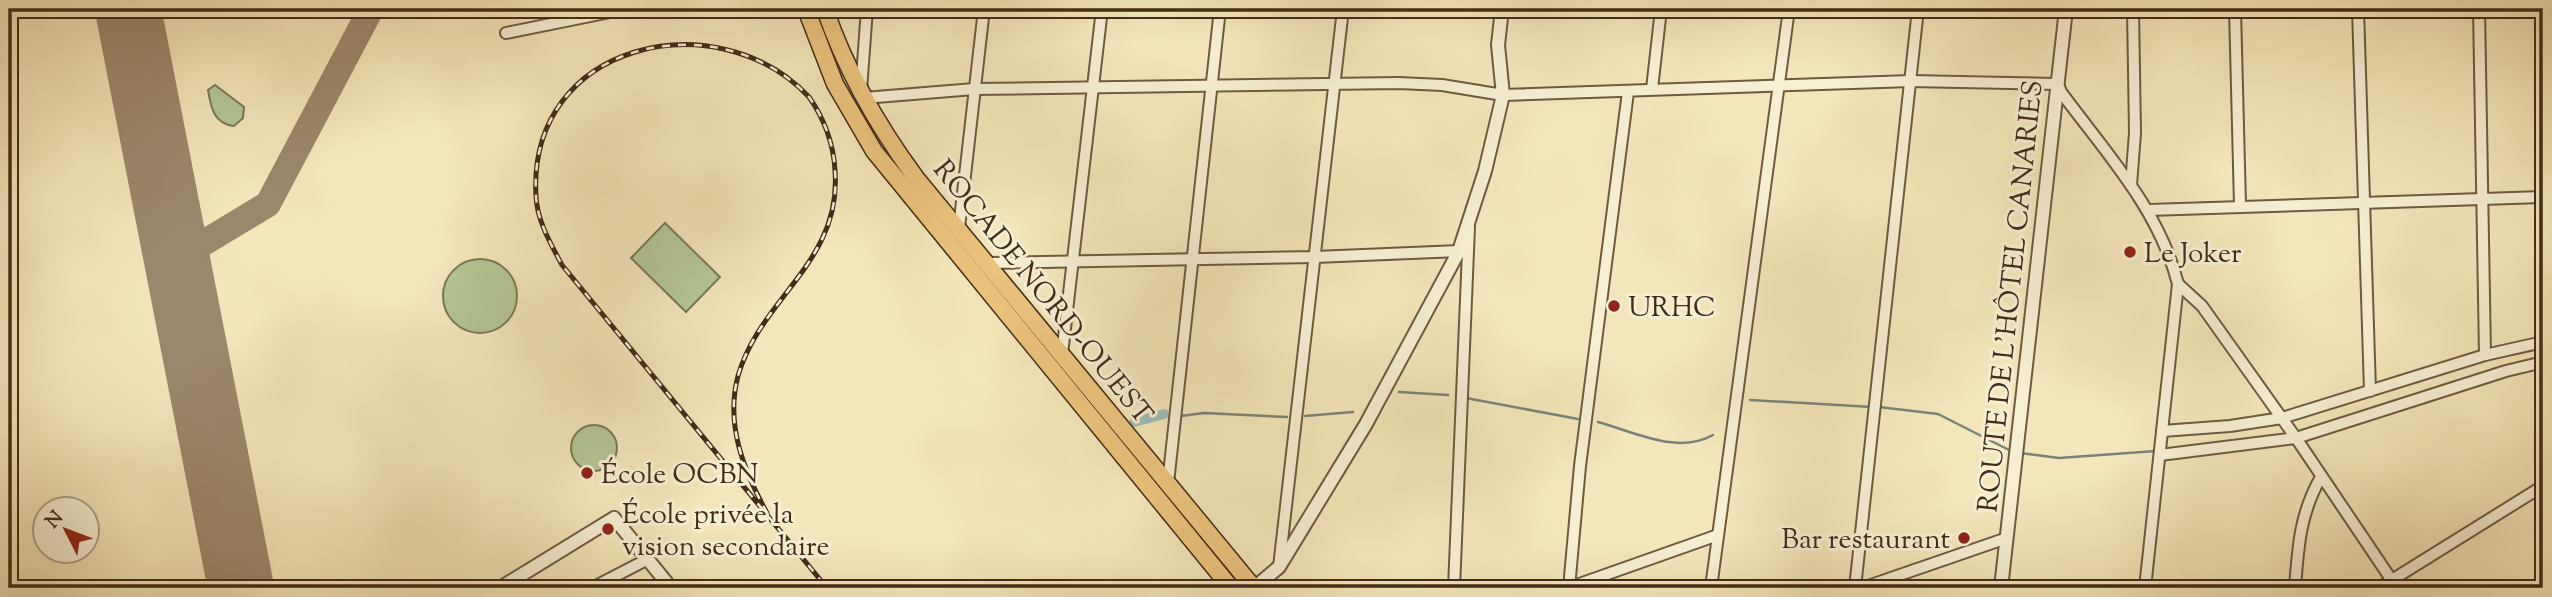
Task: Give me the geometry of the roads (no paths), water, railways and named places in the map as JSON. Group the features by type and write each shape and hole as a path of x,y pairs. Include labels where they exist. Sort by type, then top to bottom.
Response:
{"main road":[{"name":"ROCADE NORD-OUEST","path":"806,9 835,84 874,151 1231,588"},
{"name":"ROCADE NORD-OUEST","path":"825,9 843,59 900,156 1254,588"}],"street":[{"path":"506,33 625,9"},
{"path":"867,9 862,95 1092,86 1211,88 1334,84 1442,85 1503,95 1652,89 1779,88 1911,81 2058,84 2061,92 2149,210 2171,256 2178,284 2145,588"},
{"path":"959,228 984,9"},
{"path":"1062,354 1102,9"},
{"path":"1168,483 1220,9"},
{"path":"1279,567 1343,9"},
{"path":"1254,588 1279,567 1366,424 1459,251 1469,224 1503,95 1498,45 1502,9"},
{"path":"1652,89 1661,9"},
{"path":"1711,588 1789,9"},
{"path":"1854,588 1918,9"},
{"name":"ROUTE DE L'HÔTEL CANARIES","path":"2001,588 2020,439 2066,9"},
{"path":"2131,186 2135,133 2133,9"},
{"path":"2235,9 2239,205"},
{"path":"2358,9 2370,391"},
{"path":"2479,9 2485,355"},
{"path":"1628,92 1580,466 1568,588 1718,535"},
{"path":"2149,210 2543,197"},
{"path":"1454,588 1469,224"},
{"path":"988,263 1315,257 1459,251"},
{"path":"2178,284 2202,306 2296,438 2394,584"},
{"path":"2162,431 2230,426 2282,418 2485,355 2543,342"},
{"path":"2160,455 2296,438 2506,371 2543,362"},
{"path":"2295,588 2300,527 2309,498 2321,477"},
{"path":"2379,588 2394,584 2543,486"},
{"path":"500,588 614,518 671,588"},
{"path":"1862,588 2007,538"},
{"path":"592,588 648,559"}],"waterway":[{"path":"2474,376 2508,365"},
{"path":"1399,392 1448,395"},
{"path":"1466,398 1578,419"},
{"path":"1750,400 1872,407"},
{"path":"1879,407 1938,414 2013,452"},
{"path":"1305,416 1353,412"},
{"path":"1181,416 1204,413 1287,417"},
{"path":"1134,422 1164,414"},
{"path":"1598,422 1641,436 1671,442 1699,441 1713,435"},
{"path":"2020,453 2059,458 2156,451"}],"railway":[{"path":"767,513 744,464 735,430 738,376 763,324 813,255 826,230 834,203 835,171 830,142 824,123 809,97 771,67 727,50 680,45 635,52 594,71 562,102 541,143 536,196 542,223 562,265 827,588"}],"place":[{"name":"Le Joker","path":"2130,252"},
{"name":"URHC","path":"1614,306"},
{"name":"École OCBN","path":"587,473"},
{"name":"École privée la vision secondaire","path":"608,529"},
{"name":"Bar restaurant","path":"1964,538"}]}
